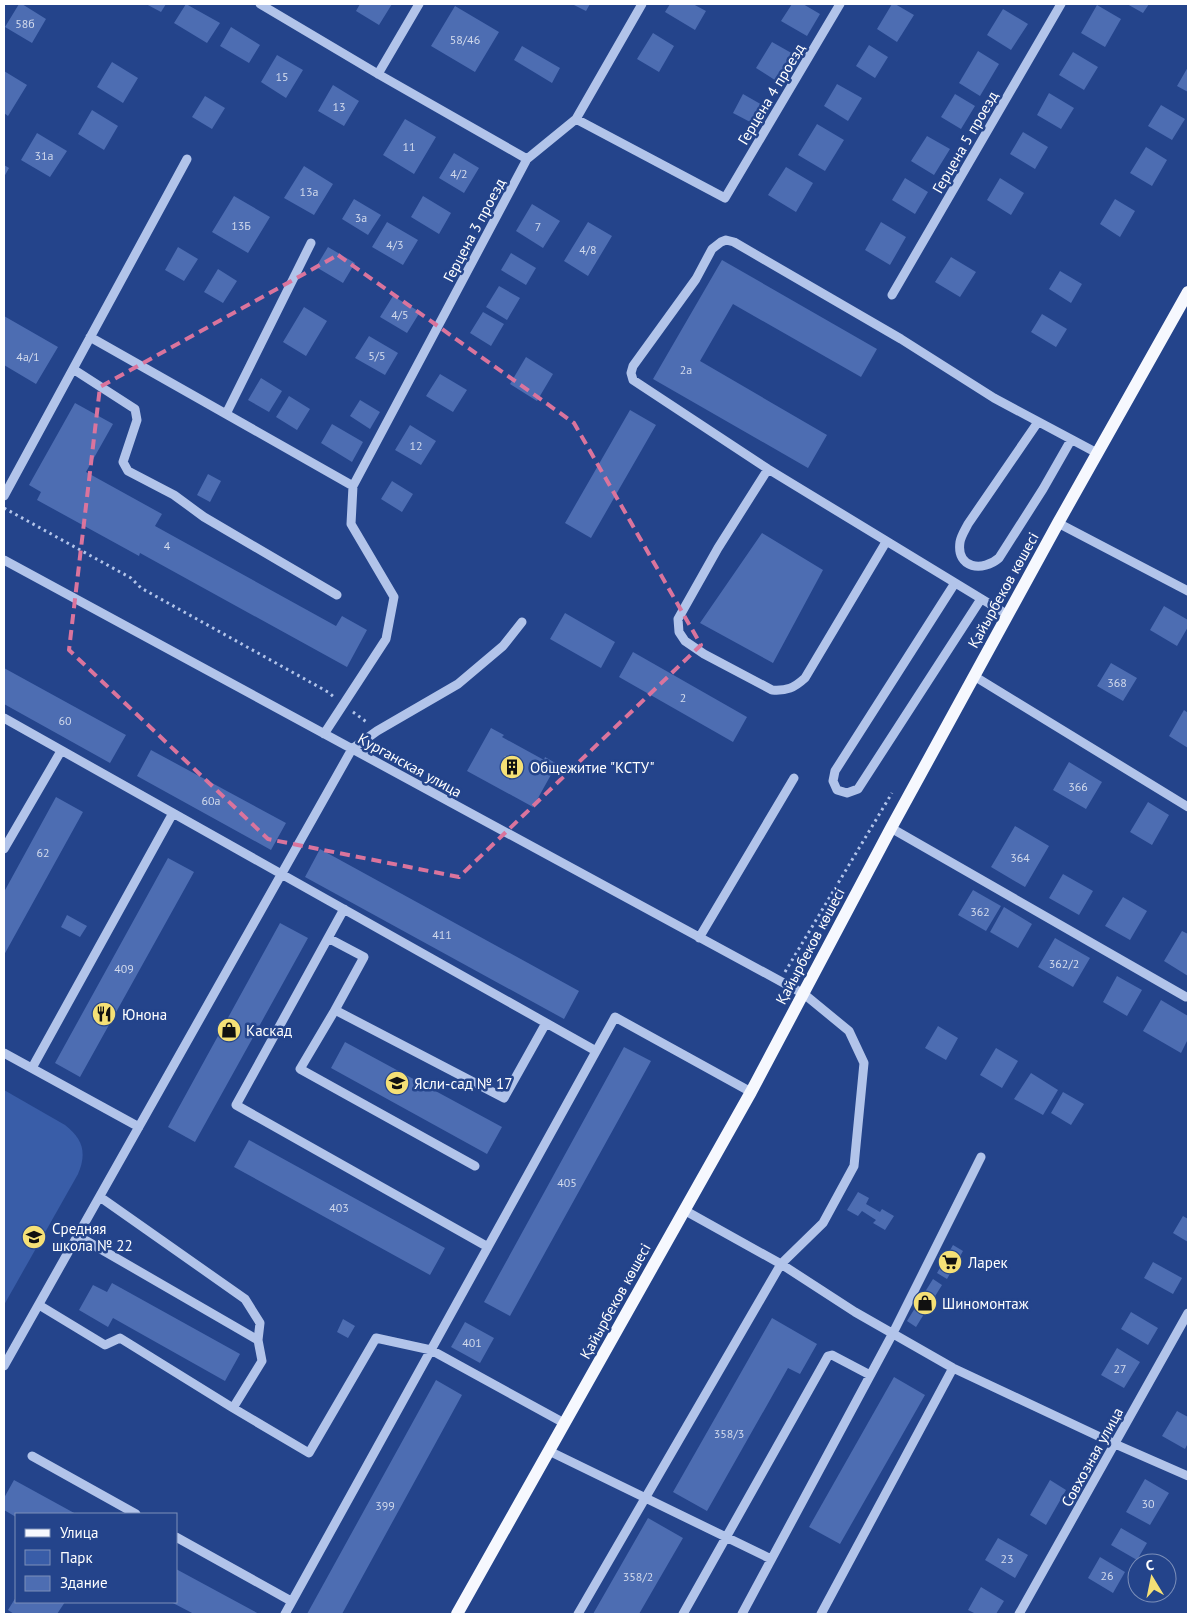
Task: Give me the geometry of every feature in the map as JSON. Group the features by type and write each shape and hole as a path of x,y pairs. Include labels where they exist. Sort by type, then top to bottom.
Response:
{"main road":[{"name":"Қайырбеков көшесі","path":"457,1614 751,1092 974,676 1188,292"}],"street":[{"path":"260,4 527,159"},
{"path":"378,74 419,4"},
{"name":"Герцена 3 проезд","path":"353,486 527,159 576,119 642,4"},
{"name":"Герцена 4 проезд","path":"576,119 725,198 840,4"},
{"name":"Герцена 5 проезд","path":"892,295 1061,4"},
{"path":"4,496 187,158"},
{"path":"1008,615 768,469 633,380 631,373 633,366 696,279 712,249 720,242 726,240 734,242 901,339 994,398 1097,453"},
{"path":"226,414 311,243"},
{"path":"90,337 353,486 351,524 394,597 386,639 324,734"},
{"path":"73,369 135,410 137,420 123,462 128,471 174,496 204,517 337,595"},
{"path":"1038,422 968,524 961,538 961,553 969,565 976,567 984,566 992,564 999,558 1043,489 1071,440"},
{"path":"768,469 718,548 678,619 679,632 685,640 704,654 772,690 784,691 794,688 805,678 886,542"},
{"path":"1058,523 1188,591"},
{"name":"Курганская улица","path":"4,560 804,994 849,1031 864,1063 854,1166 823,1224 781,1264 578,1614"},
{"path":"955,583 835,771 834,781 837,790 847,793 858,789 980,599"},
{"path":"4,1366 352,749 377,731 458,684 502,646 522,622"},
{"path":"974,676 1188,808"},
{"path":"4,718 596,1051"},
{"path":"5,844 61,750"},
{"path":"699,938 794,778"},
{"path":"32,1068 173,813"},
{"path":"891,828 1186,997"},
{"path":"344,910 236,1105 488,1247"},
{"path":"328,938 364,958 300,1070 475,1166"},
{"path":"336,1010 504,1098 546,1023"},
{"path":"285,1614 615,1017 751,1092"},
{"path":"4,1052 139,1127"},
{"path":"742,1614 893,1333 981,1157"},
{"path":"100,1197 245,1299 260,1323 258,1340 262,1361 233,1408"},
{"path":"684,1210 781,1264 856,1312 953,1368 1114,1444 1188,1476"},
{"path":"78,1236 258,1340"},
{"path":"39,1305 105,1345 120,1338 309,1453 376,1338 431,1350 564,1423"},
{"name":"Совхозная улица","path":"1019,1614 1188,1313"},
{"path":"683,1614 828,1356 832,1355 870,1375"},
{"path":"821,1614 953,1368"},
{"path":"549,1451 771,1559"},
{"path":"32,1456 134,1513"},
{"path":"178,1538 291,1601"}],"path":[{"path":"4,507 131,578 141,588 328,692 377,731"},
{"path":"780,981 895,788"}],"highlighted area":[{"path":"338,255 574,423 701,645 459,877 268,839 69,650 100,387"}],"green space":[{"path":"4,1090 65,1125 76,1136 83,1153 78,1174 4,1305"}],"building":[{"path":"19,4 46,19 32,43 5,27"},
{"path":"146,4 166,4 161,12"},
{"path":"186,4 220,23 207,43 174,23"},
{"path":"360,4 392,4 379,25 356,11"},
{"path":"572,4 590,4 586,11"},
{"path":"670,4 693,4 706,11 695,30 665,12"},
{"path":"792,4 803,4 820,14 807,36 781,21"},
{"path":"892,4 914,15 897,42 877,29"},
{"path":"1127,4 1149,4 1143,13"},
{"path":"1097,5 1121,19 1105,47 1081,33"},
{"path":"455,6 499,32 475,72 431,46"},
{"path":"1003,9 1028,24 1011,50 987,35"},
{"path":"231,27 260,45 249,63 220,46"},
{"path":"653,33 674,46 659,72 637,59"},
{"path":"772,42 795,55 778,82 756,68"},
{"path":"869,45 888,57 875,78 856,66"},
{"path":"522,46 560,68 552,83 514,60"},
{"path":"978,51 999,64 980,96 959,83"},
{"path":"1073,52 1098,67 1084,90 1059,75"},
{"path":"277,55 303,70 286,98 261,82"},
{"path":"112,62 138,78 123,103 97,87"},
{"path":"1188,67 1188,92 1177,86"},
{"path":"4,71 27,85 8,116 4,113"},
{"path":"837,84 862,98 848,121 824,106"},
{"path":"333,85 359,101 344,126 318,111"},
{"path":"1049,93 1074,108 1061,129 1037,115"},
{"path":"743,94 764,106 754,124 733,113"},
{"path":"955,94 975,106 961,129 941,117"},
{"path":"205,96 225,108 212,129 192,117"},
{"path":"1161,105 1185,119 1172,140 1148,126"},
{"path":"92,110 118,126 104,150 78,134"},
{"path":"405,119 436,137 414,174 383,155"},
{"path":"817,124 844,140 825,171 798,155"},
{"path":"1023,132 1048,147 1035,169 1010,154"},
{"path":"37,133 67,151 50,177 21,160"},
{"path":"927,136 950,149 934,175 911,161"},
{"path":"1146,147 1167,160 1152,186 1130,173"},
{"path":"454,153 479,168 464,193 439,178"},
{"path":"4,165 9,168 4,177"},
{"path":"304,166 333,184 314,215 284,198"},
{"path":"786,167 813,183 796,212 768,195"},
{"path":"905,178 928,192 915,214 892,200"},
{"path":"1000,178 1024,193 1011,215 987,200"},
{"path":"234,196 270,217 248,253 212,232"},
{"path":"423,196 451,213 439,234 411,217"},
{"path":"354,199 381,215 368,235 342,219"},
{"path":"1115,199 1135,211 1120,237 1100,224"},
{"path":"532,204 560,221 543,248 516,231"},
{"path":"387,222 418,240 403,265 372,247"},
{"path":"588,222 612,236 588,276 564,261"},
{"path":"881,222 906,237 890,265 865,250"},
{"path":"178,247 198,259 184,281 165,270"},
{"path":"328,247 355,263 343,283 316,267"},
{"path":"511,253 536,268 526,285 501,270"},
{"path":"951,257 976,272 960,297 935,282"},
{"path":"722,260 877,349 861,377 733,304 700,361 827,435 808,468 653,379"},
{"path":"218,269 237,281 223,303 204,292"},
{"path":"1060,271 1082,284 1071,303 1049,289"},
{"path":"499,286 520,298 507,320 486,307"},
{"path":"393,296 420,312 407,333 380,317"},
{"path":"304,307 327,321 306,356 283,342"},
{"path":"483,312 504,324 491,346 470,333"},
{"path":"1042,314 1067,329 1056,347 1031,332"},
{"path":"4,316 58,347 36,384 4,365"},
{"path":"369,336 398,353 385,375 355,358"},
{"path":"526,357 553,374 537,401 510,384"},
{"path":"440,374 467,390 453,412 426,396"},
{"path":"261,378 282,391 269,412 248,400"},
{"path":"289,396 310,409 297,430 276,417"},
{"path":"360,400 380,412 370,429 350,416"},
{"path":"75,403 113,424 86,472 162,514 155,526 336,626 342,616 367,630 347,667 140,553 139,556 37,500 41,492 29,485"},
{"path":"630,410 656,425 591,538 565,523"},
{"path":"332,424 363,442 352,462 321,443"},
{"path":"410,425 436,441 421,465 395,450"},
{"path":"208,474 221,481 210,502 197,495"},
{"path":"392,481 413,494 402,512 381,499"},
{"path":"762,533 823,570 773,663 700,623"},
{"path":"1164,606 1188,620 1188,627 1177,646 1150,630"},
{"path":"565,613 615,642 601,668 550,639"},
{"path":"633,652 747,717 733,742 619,677"},
{"path":"1111,663 1137,678 1123,701 1097,686"},
{"path":"4,668 126,735 110,763 4,704"},
{"path":"1184,710 1188,713 1188,748 1169,736"},
{"name":"Общежитие \"КСТУ\"","path":"491,728 504,735 502,737 544,760 545,757 557,764 533,807 467,771"},
{"path":"151,750 286,823 271,850 137,776"},
{"path":"1069,762 1102,782 1086,809 1053,790"},
{"path":"56,797 83,812 4,955 4,892"},
{"path":"1148,802 1169,815 1152,845 1130,832"},
{"path":"1015,826 1049,846 1025,887 991,867"},
{"path":"320,849 579,991 564,1019 305,877"},
{"path":"168,858 194,872 80,1077 55,1063"},
{"path":"1063,874 1093,891 1079,915 1049,898"},
{"path":"973,890 1001,906 986,931 958,915"},
{"path":"1123,897 1147,911 1130,940 1105,926"},
{"path":"1004,907 1032,924 1018,948 990,932"},
{"path":"67,915 87,926 80,937 61,927"},
{"path":"280,923 308,938 195,1142 168,1127"},
{"path":"1182,931 1188,934 1188,976 1164,961"},
{"path":"1055,938 1090,958 1073,987 1038,967"},
{"path":"1117,976 1142,990 1127,1016 1103,1002"},
{"path":"1161,1000 1188,1016 1188,1039 1181,1053 1143,1031"},
{"path":"938,1026 958,1038 946,1060 925,1048"},
{"path":"345,1042 502,1127 487,1154 331,1068"},
{"path":"624,1047 651,1061 510,1316 484,1302"},
{"path":"996,1048 1018,1061 1002,1088 980,1075"},
{"path":"1031,1073 1058,1090 1043,1115 1014,1099"},
{"path":"1063,1092 1084,1104 1071,1125 1051,1113"},
{"path":"249,1140 445,1248 430,1275 234,1167"},
{"path":"858,1192 869,1198 866,1204 880,1212 882,1209 894,1216 885,1230 873,1223 876,1220 862,1211 858,1216 847,1210"},
{"path":"1183,1216 1188,1219 1188,1242 1173,1233"},
{"name":"Ларек","path":"953,1245 963,1251 947,1279 937,1273"},
{"path":"1153,1262 1182,1278 1173,1294 1144,1278"},
{"name":"Шиномонтаж","path":"933,1279 942,1285 916,1327 907,1321"},
{"path":"112,1283 240,1354 225,1381 113,1318 108,1327 79,1310 93,1285 107,1292"},
{"path":"1131,1312 1158,1328 1148,1345 1121,1329"},
{"path":"772,1318 817,1344 800,1374 788,1368 707,1511 673,1492"},
{"path":"343,1319 355,1326 348,1338 337,1332"},
{"path":"465,1322 494,1338 480,1363 451,1347"},
{"path":"1117,1348 1140,1362 1124,1388 1101,1375"},
{"path":"894,1377 925,1395 840,1544 809,1527"},
{"path":"436,1380 462,1395 342,1614 307,1614"},
{"path":"1177,1411 1188,1417 1188,1443 1185,1449 1162,1436"},
{"path":"1145,1479 1169,1493 1150,1525 1126,1512"},
{"path":"14,1480 74,1513 15,1513 15,1516 4,1510 4,1498"},
{"path":"1050,1480 1066,1490 1046,1525 1030,1515"},
{"path":"648,1518 683,1538 639,1614 593,1614"},
{"path":"1121,1528 1147,1543 1141,1553 1127,1554 1111,1545"},
{"path":"998,1538 1028,1555 1015,1578 985,1560"},
{"path":"1100,1557 1125,1572 1113,1593 1088,1578"},
{"path":"178,1570 259,1614 194,1614 173,1603 178,1603"},
{"path":"981,1587 1004,1601 996,1614 976,1614 968,1610"},
{"path":"15,1599 15,1603 64,1603 57,1614 14,1614 8,1610"}],"place":[{"name":"Общежитие \"КСТУ\"","path":"512,767"},
{"name":"Юнона","path":"104,1014"},
{"name":"Каскад","path":"229,1030"},
{"name":"Ясли-сад № 17","path":"397,1083"},
{"name":"Средняя школа № 22","path":"34,1237"},
{"name":"Ларек","path":"950,1262"},
{"name":"Шиномонтаж","path":"925,1303"}]}
